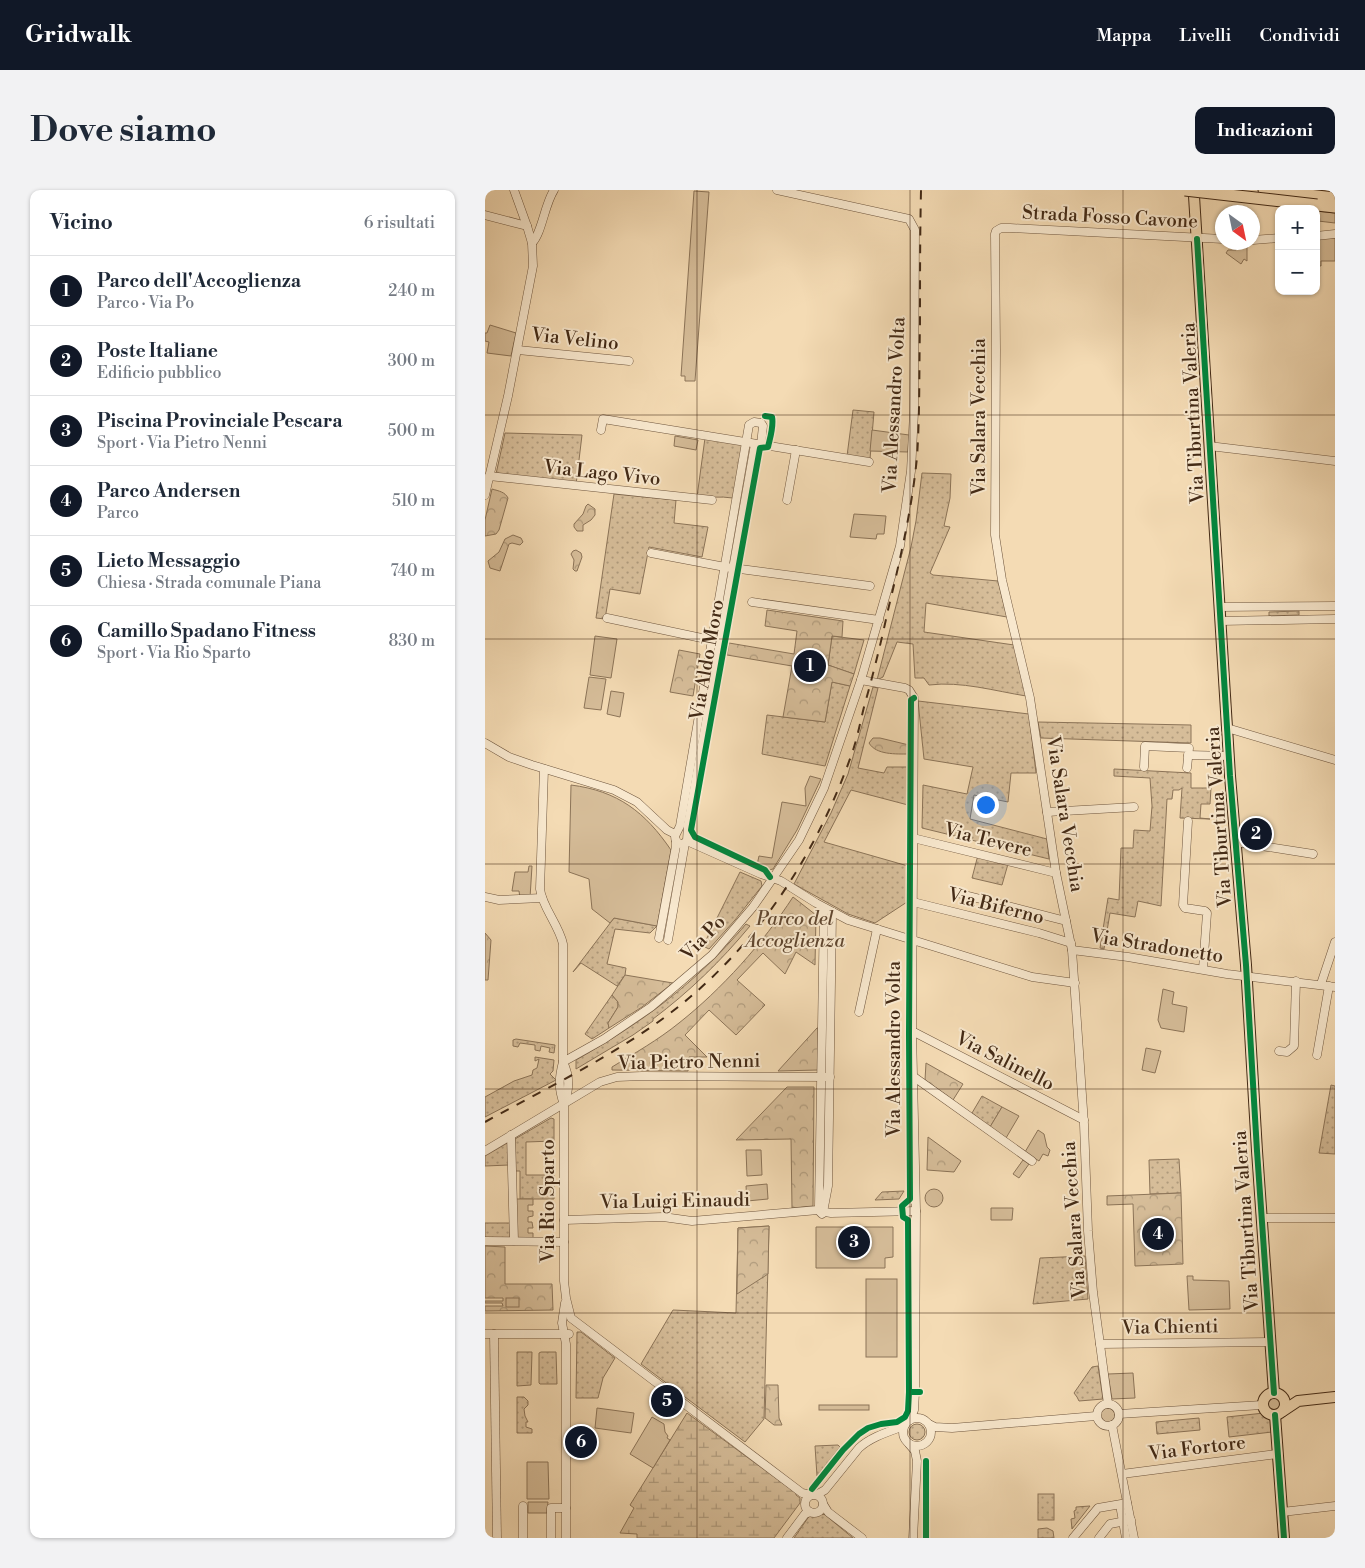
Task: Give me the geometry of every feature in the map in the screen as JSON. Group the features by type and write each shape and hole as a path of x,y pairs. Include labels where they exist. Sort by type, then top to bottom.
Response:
{"highway":[{"path":"1264,190 1330,200"},
{"path":"1190,193 1330,200"}],"main road":[{"name":"Via Tiburtina Valeria","path":"1190,193 1197,239 1227,728 1247,976 1270,1342 1277,1393"},
{"path":"1299,1401 1277,1393 1266,1396 1262,1405 1266,1413 1278,1414 1299,1401 1335,1397"},
{"path":"1277,1393 1285,1402 1278,1414 1277,1454 1284,1538"}],"street":[{"path":"486,489 532,273 532,243 513,190"},
{"path":"532,243 538,235 546,204 553,190"},
{"name":"Via Alessandro Volta","path":"777,190 909,219 915,230 914,412 911,471 900,546 861,680 905,688 909,690 914,698 912,1031 916,1210 915,1395 913,1410 907,1423"},
{"path":"511,222 523,214"},
{"path":"485,215 527,226"},
{"name":"Strada Fosso Cavone","path":"996,231 1001,228 1010,228 1215,239"},
{"name":"Via Salara Vecchia","path":"996,231 995,535 1002,580 1030,698 1056,873 1071,946 1084,1120 1088,1231 1100,1344 1109,1404"},
{"path":"1320,236 1335,234"},
{"path":"1260,239 1275,238"},
{"name":"Via Velino","path":"517,350 629,361"},
{"path":"601,430 603,419 869,462"},
{"name":"Via Aldo Moro","path":"659,938 676,846 676,835 680,827 711,640 729,568 758,444 763,430 761,423 754,422 749,425 729,568 687,839 668,940"},
{"path":"1209,446 1335,461"},
{"path":"787,500 796,450"},
{"name":"Via Lago Vivo","path":"489,476 711,500"},
{"path":"651,553 729,568 870,586"},
{"path":"751,602 879,620"},
{"path":"1265,606 1265,620"},
{"path":"1301,606 1301,619"},
{"path":"1320,606 1320,619"},
{"path":"1220,607 1335,606"},
{"name":"Via Aldo Moro","path":"607,618 711,640"},
{"path":"1221,621 1335,619"},
{"name":"Via Po","path":"563,1062 630,1022 689,976 728,938 753,907 799,840 824,788 861,680"},
{"path":"1227,728 1335,760"},
{"path":"485,743 509,757 614,790 641,806 667,830 676,835 679,844 687,839"},
{"name":"Via Tiburtina Valeria","path":"1144,767 1145,746 1189,748 1187,768"},
{"name":"Via Tiburtina Valeria","path":"1188,755 1229,756"},
{"path":"485,897 499,900 542,898 540,885 544,769"},
{"path":"1047,812 1135,807"},
{"path":"1188,821 1183,905 1185,908 1204,910 1207,913 1203,970"},
{"path":"676,835 684,830 687,839 773,878"},
{"name":"Via Tevere","path":"913,838 1056,873"},
{"name":"Via Tiburtina Valeria","path":"1236,842 1313,854"},
{"name":"Via Alessandro Volta","path":"773,878 782,881 832,913 913,941"},
{"path":"957,893 1066,921"},
{"name":"Via Rio Sparto","path":"542,898 561,934 563,944 563,1062 559,1076 564,1104 563,1220 569,1326"},
{"name":"Via Biferno","path":"913,902 1039,933 1071,946"},
{"path":"821,1209 824,908"},
{"path":"821,1209 828,1186 832,913"},
{"path":"859,1012 877,929"},
{"path":"913,941 1032,978 1075,983"},
{"path":"1321,984 1335,942"},
{"name":"Via Stradonetto","path":"1071,946 1093,952 1223,974 1332,986 1317,1055"},
{"path":"1279,1051 1287,1052 1294,1046 1296,981"},
{"name":"Via Salinello","path":"912,1031 1084,1120"},
{"name":"Via Pietro Nenni","path":"485,1151 600,1082 617,1077 830,1077"},
{"name":"Via Alessandro Volta","path":"914,1077 1031,1161"},
{"path":"511,1135 513,1241"},
{"path":"821,1209 831,1213 916,1210"},
{"name":"Via Luigi Einaudi","path":"563,1220 663,1217 692,1221 821,1209"},
{"path":"1261,1218 1335,1218"},
{"path":"485,1241 564,1242"},
{"path":"485,1334 552,1334 569,1326"},
{"path":"566,1538 566,1344 569,1326"},
{"path":"569,1326 861,1538"},
{"path":"494,1334 497,1538"},
{"name":"Via Chienti","path":"1100,1344 1270,1342"},
{"name":"Via Alessandro Volta","path":"915,1395 918,1410 926,1422"},
{"path":"1109,1404 1119,1414 1117,1421 1112,1426 1102,1425 1096,1416 1100,1408 1109,1404"},
{"path":"1119,1414 1262,1405"},
{"path":"787,1538 859,1448 872,1438 916,1418 935,1427 952,1428 1096,1416"},
{"path":"926,1422 931,1433 930,1437"},
{"path":"907,1423 903,1430 907,1442 915,1451 917,1461 913,1538"},
{"path":"1112,1426 1122,1474 1127,1520 1134,1538"},
{"path":"917,1461 923,1444 930,1437 952,1428"},
{"path":"879,1436 894,1436 916,1446 923,1444"},
{"name":"Via Fortore","path":"1122,1474 1277,1454"},
{"path":"1073,1538 1098,1508 1124,1504"},
{"path":"523,1506 523,1538"},
{"path":"1282,1512 1335,1506"},
{"path":"551,1538 551,1508 566,1508"},
{"path":"1103,1536 1110,1524 1127,1520"},
{"path":"1126,1538 1127,1520"}],"green space":[{"path":"694,191 709,192 695,381 685,381 685,376 681,376"},
{"path":"1320,211 1335,213 1335,223 1320,221"},
{"path":"1335,238 1335,261 1321,261 1321,266 1320,266 1320,239"},
{"path":"1228,250 1247,250 1247,261 1244,259 1241,264 1226,253"},
{"path":"490,325 516,333 511,356 487,353 489,342 485,341 485,333 487,333"},
{"path":"853,410 874,412 870,459 847,456"},
{"path":"872,430 909,435 908,452 870,451"},
{"path":"505,433 582,435 576,485 496,474"},
{"path":"675,436 698,440 696,450 674,446"},
{"path":"705,438 743,443 733,498 697,497"},
{"path":"922,473 951,474 950,498 944,526 950,527 930,573 933,575 998,581 1007,617 926,603 924,632 1014,645 1026,696 966,685 929,685 924,678 915,678 913,644 897,642 883,677 877,680 911,547"},
{"path":"492,489 503,493 508,498 499,530 496,534 485,536 485,520"},
{"path":"614,494 676,500 674,523 708,527 702,557 649,547 640,594 610,589 605,619 596,618"},
{"path":"588,504 595,509 595,515 583,525 583,531 577,531 574,524 583,514"},
{"path":"854,514 886,516 884,534 877,534 876,539 850,537"},
{"path":"513,535 521,538 523,542 520,545 509,544 500,571 490,568 488,561 499,552 505,539"},
{"path":"576,550 581,553 582,557 577,571 575,571 573,569 574,560 571,554"},
{"path":"767,610 843,621 842,637 832,636 828,665 854,674 850,686 832,682 825,722 783,717 792,666 727,655 729,643 794,654 797,631 765,626"},
{"path":"1299,611 1299,615 1269,616 1269,612"},
{"path":"595,636 617,639 611,678 590,675"},
{"path":"832,636 864,640 854,674 828,665"},
{"path":"679,650 700,654 693,696 670,692"},
{"path":"589,677 606,679 601,710 584,708"},
{"path":"832,682 850,686 825,766 762,754 767,715 825,722"},
{"path":"873,687 878,688 858,768 884,773 887,767 909,767 908,805 851,790 824,842 908,866 907,902 875,923 848,914 794,884 831,813 848,774"},
{"path":"611,691 624,693 620,717 607,714"},
{"path":"918,701 1029,714 1036,773 1011,773 1008,802 974,795 970,819 1047,839 1049,859 922,828 923,785 967,794 973,767 924,759"},
{"path":"1038,722 1191,725 1191,743 1041,738"},
{"path":"873,738 909,745 909,754 887,753 876,750 869,743"},
{"path":"1114,769 1191,773 1191,788 1211,788 1210,804 1201,804 1200,818 1210,819 1180,818 1182,788 1173,790 1172,799 1167,799 1161,906 1138,901 1135,917 1110,913 1104,949 1100,948 1108,898 1119,900 1121,848 1133,848 1134,830 1150,831 1152,806 1150,778 1114,776"},
{"path":"810,776 821,779 797,830 773,869 769,870 757,865 759,856 772,858 782,802 806,806 805,788"},
{"path":"571,785 603,792 629,806 651,825 671,850 657,926 614,918 610,923 592,909 589,879 569,872"},
{"path":"978,855 1008,864 1002,885 972,878"},
{"path":"529,866 532,866 530,898 520,898 519,891 512,891 515,872 528,872"},
{"path":"740,872 761,881 762,886 709,949 703,946"},
{"name":"Parco del Accoglienza","path":"793,897 816,915 815,965 796,952 785,974 763,953 737,980 765,1005 736,1035 709,1010 685,1035 707,1057 689,1057 688,1071 612,1070 612,1067 671,1029 711,995 755,948"},
{"path":"614,918 657,926 650,933 615,929 607,964 626,968 625,975 617,986 581,963 573,972"},
{"path":"746,924 750,926 716,964 653,1021 576,1069 576,1060 646,1016 688,983"},
{"path":"485,933 491,940 488,980 485,980"},
{"path":"625,975 673,983 642,1007 609,1028 608,1023 618,1007 618,1002 612,995"},
{"path":"1163,989 1174,992 1172,1004 1187,1007 1184,1032 1161,1028 1158,1020"},
{"path":"612,995 618,1002 618,1007 608,1023 609,1028 592,1039 585,1034"},
{"path":"817,1028 818,1070 778,1071"},
{"path":"513,1040 555,1045 554,1053 549,1052 550,1048 541,1046 540,1051 535,1050 535,1045 520,1043 518,1047 513,1046"},
{"path":"1146,1048 1161,1051 1155,1073 1142,1070"},
{"path":"535,1057 554,1060 553,1071 550,1074 556,1080 485,1117 485,1097 514,1081 532,1075 533,1070 537,1068 539,1059 535,1061"},
{"path":"926,1063 963,1084 953,1100 925,1080"},
{"path":"1331,1085 1335,1086 1335,1154 1319,1153"},
{"path":"787,1087 814,1087 813,1206 792,1208 791,1139 736,1140"},
{"path":"982,1096 1002,1107 990,1127 972,1113"},
{"path":"1002,1107 1019,1116 1006,1138 990,1127"},
{"path":"551,1118 554,1119 554,1141 526,1142 526,1175 554,1175 554,1199 520,1199 520,1171 515,1171 515,1139"},
{"path":"1038,1130 1044,1134 1047,1147 1050,1150 1048,1156 1043,1154 1039,1161 1025,1152"},
{"path":"928,1137 961,1161 954,1172 927,1170"},
{"path":"509,1142 509,1165 485,1166 485,1156"},
{"path":"746,1150 761,1150 762,1175 747,1176"},
{"path":"1179,1159 1181,1193 1150,1194 1149,1160"},
{"path":"1023,1160 1029,1164 1019,1178 1013,1174"},
{"path":"767,1184 768,1199 747,1201 746,1186"},
{"path":"934,1189 940,1192 943,1198 940,1204 934,1207 928,1204 925,1198 928,1192"},
{"path":"904,1191 899,1199 875,1200 882,1192"},
{"path":"1181,1193 1183,1264 1135,1266 1133,1204 1107,1205 1107,1196"},
{"path":"515,1199 533,1199 533,1205 528,1205 528,1211 533,1211 533,1216 528,1217 528,1222 532,1222 533,1228 528,1228 528,1233 533,1233 533,1239 515,1240"},
{"path":"991,1208 1013,1208 1012,1220 991,1220"},
{"path":"485,1223 510,1223 510,1240 485,1240"},
{"path":"769,1226 764,1419 745,1442 641,1364 673,1310 736,1313 738,1228"},
{"path":"769,1226 768,1274 737,1294 738,1228"},
{"path":"816,1227 893,1227 893,1257 885,1258 885,1268 816,1268"},
{"path":"485,1246 505,1247 505,1284 552,1284 553,1310 485,1311 485,1306 503,1306 502,1303 485,1303 485,1301 503,1301 503,1298 485,1298"},
{"path":"1085,1256 1088,1299 1033,1304 1040,1258"},
{"path":"1187,1276 1193,1276 1193,1280 1229,1281 1230,1309 1189,1310"},
{"path":"866,1279 897,1279 897,1357 866,1357"},
{"path":"506,1298 519,1298 519,1307 506,1307"},
{"path":"577,1332 581,1332 615,1358 603,1378 598,1398 576,1398"},
{"path":"517,1352 532,1352 531,1385 517,1386"},
{"path":"556,1352 557,1384 539,1383 539,1353"},
{"path":"1098,1366 1103,1399 1079,1401 1074,1393 1092,1367"},
{"path":"1133,1373 1135,1398 1112,1399 1108,1374"},
{"path":"766,1385 778,1385 779,1418 782,1425 774,1425 765,1418"},
{"path":"1271,1396 1277,1396 1282,1401 1280,1410 1271,1412 1266,1407 1266,1401"},
{"path":"517,1397 524,1397 528,1401 528,1405 524,1409 528,1422 526,1422 526,1427 532,1429 532,1433 517,1433"},
{"path":"819,1405 869,1405 869,1410 819,1410"},
{"path":"597,1408 634,1413 631,1433 595,1428"},
{"path":"1104,1408 1110,1408 1115,1413 1113,1422 1104,1424 1099,1419 1099,1413"},
{"path":"687,1413 796,1493 800,1498 800,1503 774,1538 637,1538 637,1534 620,1533 634,1508 630,1505"},
{"path":"1264,1413 1271,1417 1272,1432 1229,1437 1227,1417"},
{"path":"652,1417 664,1424 667,1438 670,1440 653,1468 630,1454"},
{"path":"1199,1418 1200,1430 1157,1434 1156,1422"},
{"path":"914,1424 920,1424 925,1429 923,1438 914,1440 909,1435 909,1429"},
{"path":"838,1445 840,1447 817,1476 815,1446"},
{"path":"527,1462 548,1462 549,1499 527,1499"},
{"path":"1038,1494 1054,1494 1054,1520 1038,1520"},
{"path":"528,1502 548,1502 547,1513 528,1513"},
{"path":"1090,1506 1072,1529 1071,1519 1075,1518 1074,1511 1076,1507"},
{"path":"824,1514 853,1538 794,1538 810,1515"},
{"path":"1047,1528 1053,1531 1054,1538 1038,1538 1038,1529"}],"railway":[{"path":"485,1122 628,1042 655,1024 706,983 730,959 773,907 792,879 825,819 839,788 857,738 880,647 912,496 919,424 921,190"}],"cycle path":[{"path":"1197,239 1230,776 1246,965 1274,1393"},
{"path":"765,416 772,417 771,432 768,447 760,448 691,830 695,837 765,870 770,877"},
{"path":"909,1392 908,1220 903,1217 902,1206 910,1199 911,700 914,698"},
{"path":"812,1489 843,1450 859,1434 868,1428 897,1422 905,1417 908,1411 909,1392 920,1392"},
{"path":"1275,1415 1284,1538"},
{"path":"926,1461 926,1538"}],"place":[{"name":"Parco dell'Accoglienza","path":"810,666"},
{"name":"Poste Italiane","path":"1256,834"},
{"name":"Parco Andersen","path":"1158,1234"},
{"name":"Piscina Provinciale Pescara","path":"854,1242"},
{"name":"Lieto Messaggio","path":"667,1401"},
{"name":"Camillo Spadano Fitness","path":"581,1442"}]}
